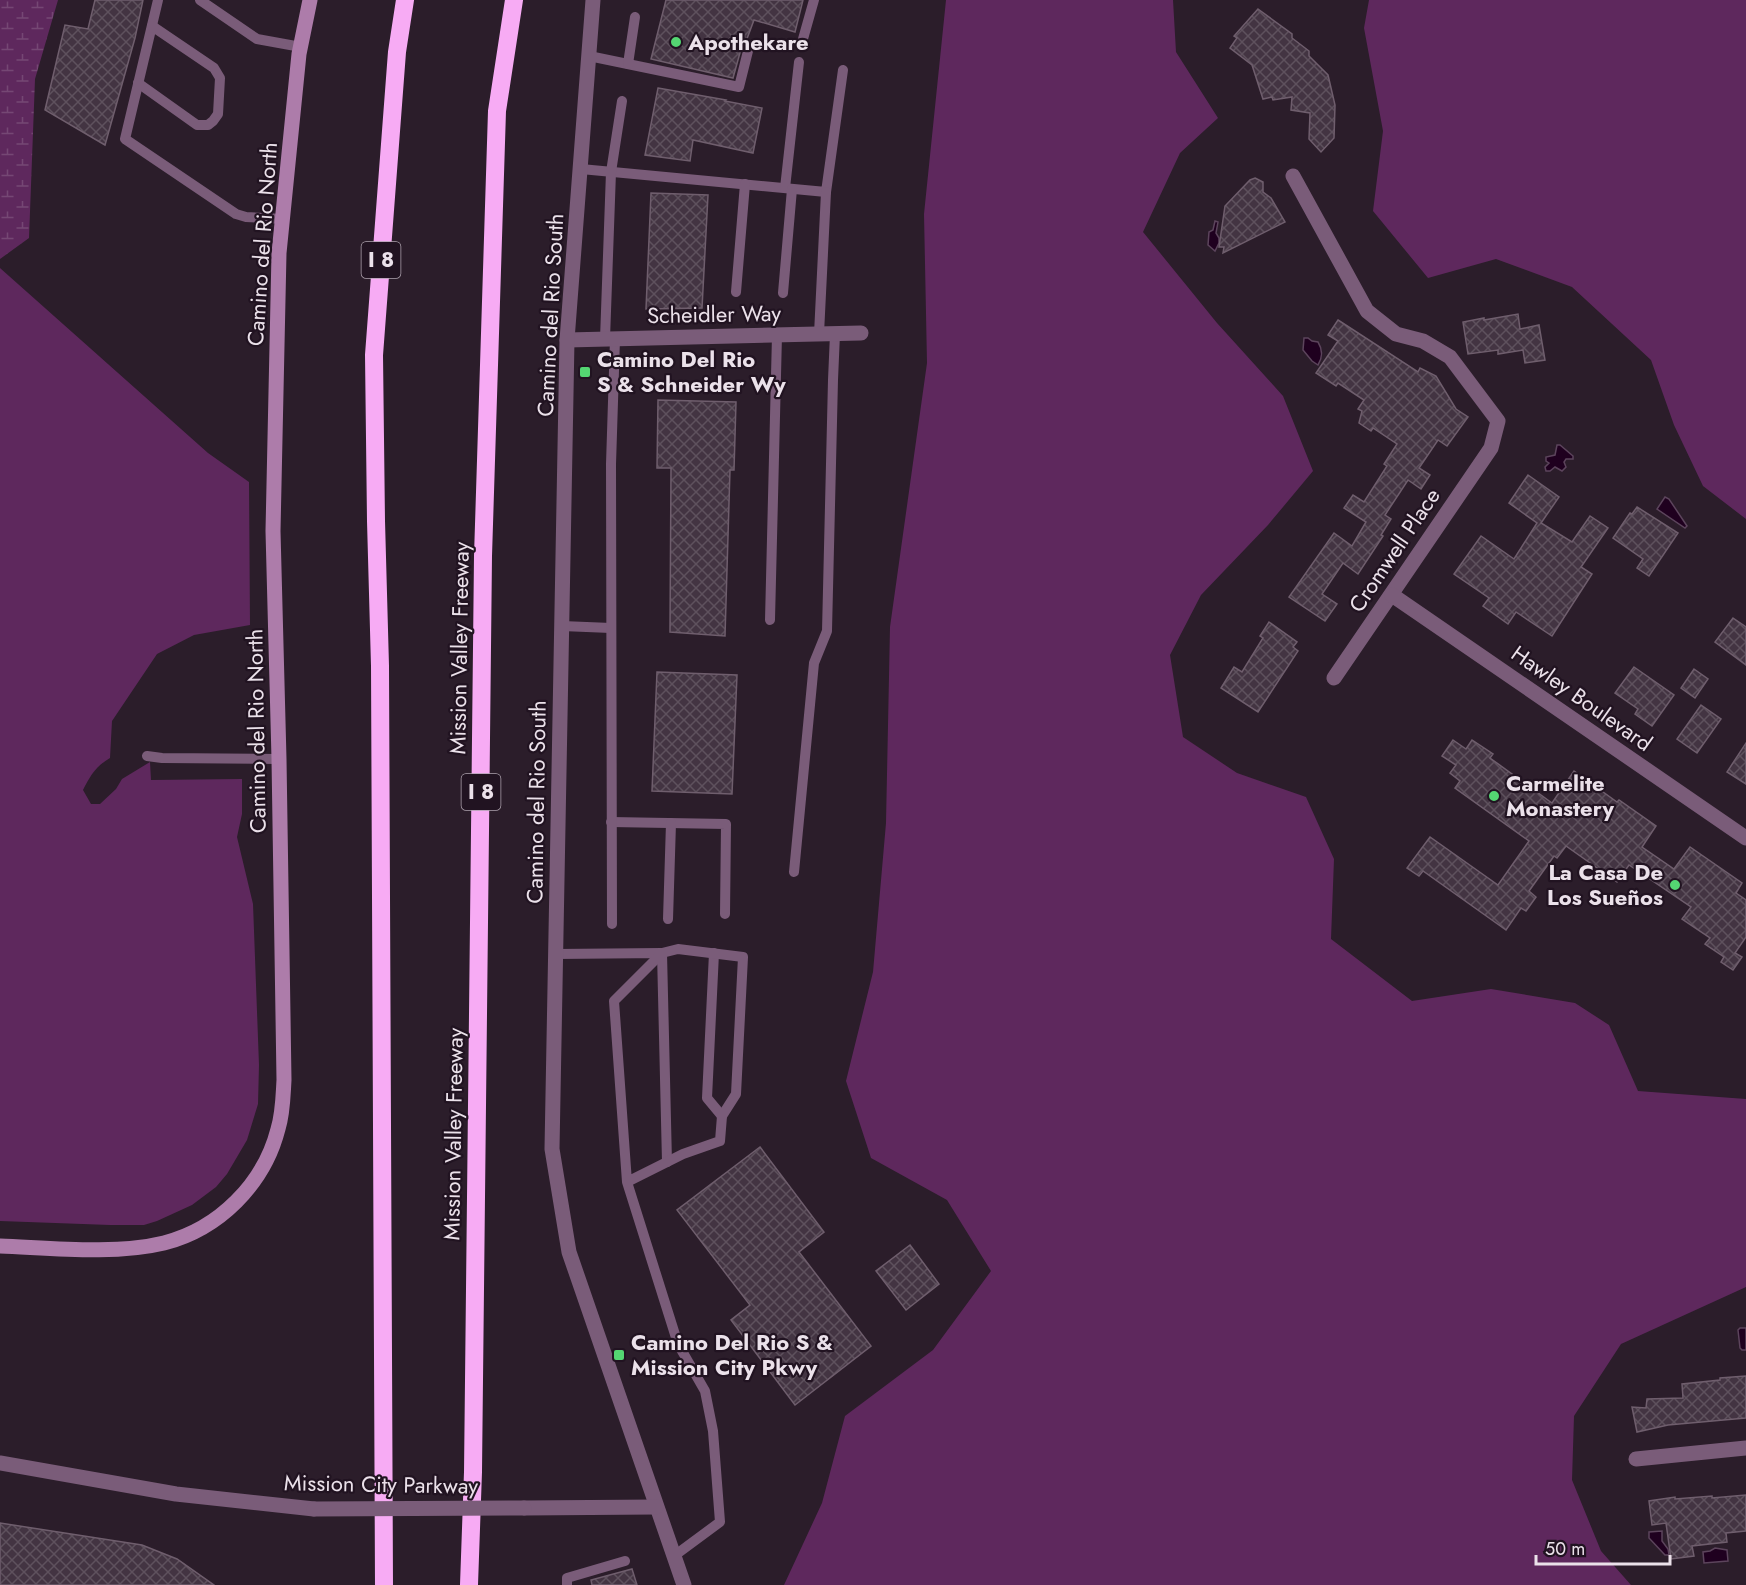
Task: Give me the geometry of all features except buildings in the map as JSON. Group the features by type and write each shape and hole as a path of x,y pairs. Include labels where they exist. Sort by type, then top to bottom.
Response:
{"highway":[{"name":"I 8","path":"384,1585 381,666 374,356 397,52 405,0"},
{"name":"Mission Valley Freeway","path":"469,1585 473,1473 484,545 497,111 514,0"}],"main road":[{"name":"Camino del Rio North","path":"0,1246 121,1249 162,1244 181,1238 215,1220 249,1188 261,1170 278,1131 284,1080 273,531 279,253 301,47 310,0"}],"street":[{"name":"Camino del Rio South","path":"593,0 567,340 552,1149 569,1252 684,1585"},
{"name":"Cromwell Place","path":"1293,176 1367,311 1396,334 1423,341 1450,357 1498,422 1491,448 1334,678"},
{"name":"Scheidler Way","path":"567,340 861,333"},
{"name":"Hawley Boulevard","path":"1392,595 1746,838"},
{"path":"1636,1459 1746,1448"},
{"name":"Mission City Parkway","path":"0,1463 176,1494 314,1509 656,1507"}],"lane":[{"path":"158,0 125,139 236,214 246,217 283,219"},
{"path":"200,0 257,39 301,47"},
{"path":"803,39 814,0"},
{"path":"628,64 635,17"},
{"path":"138,83 198,125 208,125 218,114 220,78 218,73 152,26"},
{"path":"589,56 739,87 748,51"},
{"path":"783,293 788,189 799,62"},
{"path":"819,334 826,192 843,70"},
{"path":"612,924 611,172 622,100"},
{"path":"581,169 826,192"},
{"path":"736,292 745,184"},
{"path":"794,872 814,663 827,631 836,334"},
{"path":"770,620 777,335"},
{"path":"562,626 611,628"},
{"path":"147,756 184,759 279,759"},
{"path":"611,822 726,824 724,914"},
{"path":"668,919 671,823"},
{"path":"556,954 662,953 678,949 743,957 735,1094 723,1116 720,1141 683,1154 627,1182"},
{"path":"662,953 667,1162"},
{"path":"662,953 614,1000 627,1182 678,1344 705,1391 713,1431 720,1522 674,1556"},
{"path":"714,953 707,1098 723,1116"},
{"path":"567,1585 567,1578 625,1562"}],"green space":[{"path":"0,0 58,0 35,79 29,238 0,259"},
{"path":"946,0 1173,0 1176,52 1218,118 1180,153 1143,232 1217,323 1283,396 1313,471 1268,525 1201,595 1170,655 1183,737 1237,773 1306,797 1334,859 1331,939 1412,1001 1491,989 1575,1003 1609,1025 1638,1091 1746,1099 1746,1287 1621,1344 1574,1416 1572,1480 1601,1551 1631,1585 784,1585 822,1503 845,1416 933,1350 991,1271 947,1200 871,1158 846,1081 873,972 886,823 890,627 927,363 924,214"},
{"path":"1369,0 1746,0 1746,519 1703,486 1674,425 1651,360 1572,287 1496,259 1428,278 1373,211 1383,131 1364,28"},
{"path":"0,268 208,453 249,482 250,625 194,635 157,654 112,721 110,758 94,772 83,790 91,804 100,804 116,789 122,779 150,762 151,780 242,779 242,814 237,837 253,904 259,1065 258,1104 247,1140 227,1174 216,1187 192,1205 144,1225 0,1221"}],"shaded area":[{"path":"1215,221 1218,222 1216,233 1219,243 1215,251 1208,245 1209,232 1213,230"},
{"path":"1304,338 1318,342 1320,345 1322,354 1318,365 1303,350"},
{"path":"1557,445 1573,456 1573,459 1566,459 1564,462 1566,467 1562,471 1555,467 1546,471 1545,467 1549,463 1546,457 1555,455"},
{"path":"1665,497 1669,499 1687,526 1685,528 1657,509"},
{"path":"1746,1328 1746,1350 1740,1348 1738,1330"},
{"path":"1662,1531 1662,1541 1669,1555 1665,1555 1649,1538 1649,1532"},
{"path":"1715,1548 1727,1550 1728,1561 1704,1563 1703,1552"}],"place":[{"name":"Apothekare","path":"676,42"},
{"name":"Camino Del Rio S & Schneider Wy","path":"585,372"},
{"name":"Carmelite Monastery","path":"1494,796"},
{"name":"La Casa De Los Sueños","path":"1675,885"},
{"name":"Camino Del Rio S & Mission City Pkwy","path":"619,1355"}]}
